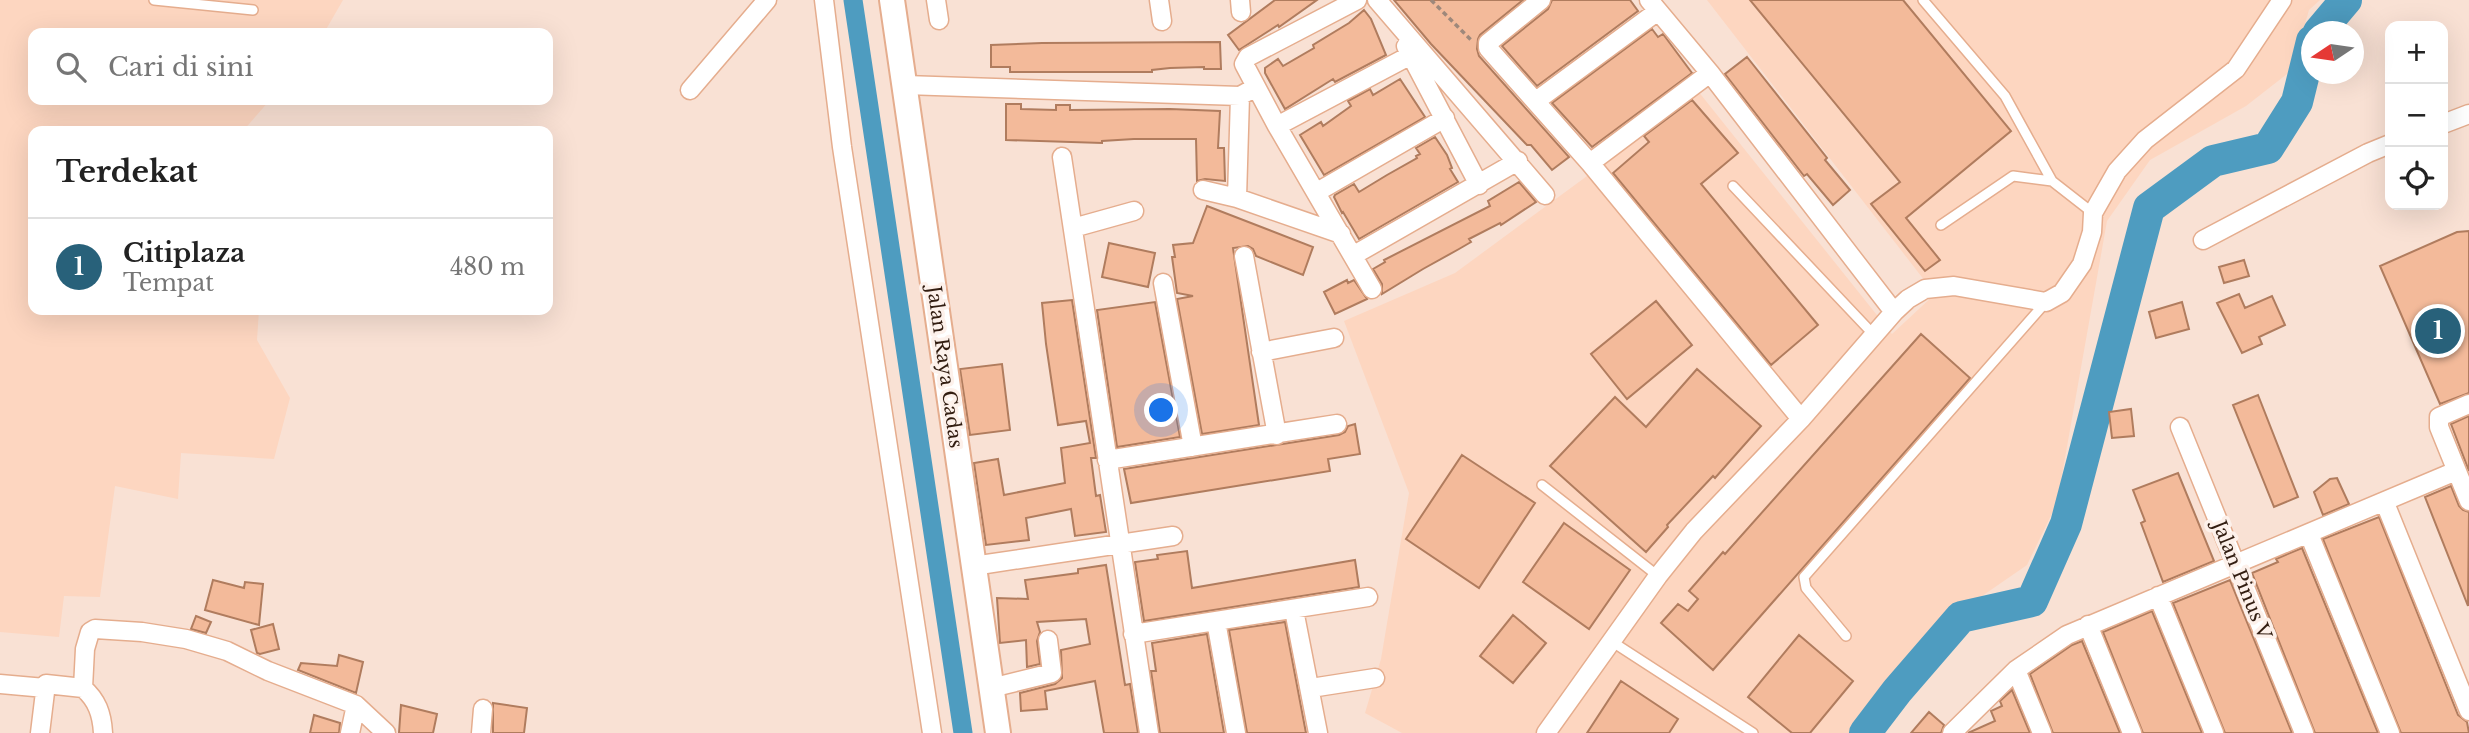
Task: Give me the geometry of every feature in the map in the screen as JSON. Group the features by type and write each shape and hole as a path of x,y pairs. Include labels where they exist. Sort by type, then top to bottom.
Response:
{"street":[{"path":"690,90 767,0"},
{"path":"824,0 842,147 932,733"},
{"name":"Jalan Raya Cadas","path":"892,0 998,733"},
{"path":"936,0 939,20"},
{"path":"1159,0 1162,21"},
{"path":"1237,198 1248,92 1244,64 1248,57 1357,0"},
{"path":"1377,0 1545,195"},
{"path":"1541,0 1488,43 1488,46 1590,163 1801,419"},
{"path":"1546,733 1658,576 1694,531 1801,419 1894,312 1925,289 1954,286 2046,302 2062,293 2081,264 2092,232 2093,213 2117,171 2145,140 2236,69 2282,0"},
{"path":"1535,101 1653,5 1710,73 1894,312"},
{"path":"1395,23 1479,185"},
{"path":"1277,126 1410,55"},
{"path":"1590,163 1710,73"},
{"path":"905,85 1248,92 1277,126 1372,289"},
{"path":"2448,122 2469,114"},
{"path":"1317,192 1445,118"},
{"path":"2203,240 2385,146"},
{"path":"1062,157 1149,733"},
{"path":"1354,255 1518,161"},
{"path":"1203,190 1237,198 1341,234"},
{"path":"1073,228 1134,211"},
{"path":"1244,256 1277,435"},
{"path":"1163,283 1193,447"},
{"path":"1261,352 1334,338"},
{"path":"2469,404 2439,417 2439,427 2469,502"},
{"path":"1107,460 1337,425"},
{"name":"Jalan Pinus V","path":"2180,427 2304,733"},
{"path":"1952,733 2016,670 2045,649 2088,625 2385,503 2456,471"},
{"path":"2385,503 2469,711"},
{"path":"2309,534 2390,733"},
{"path":"973,566 1173,536"},
{"path":"2158,596 2214,733"},
{"path":"1133,634 1368,597"},
{"path":"1294,610 1318,733"},
{"path":"1216,621 1236,733"},
{"path":"2088,625 2132,733"},
{"path":"83,688 85,649 90,632 95,629 142,632 186,639 228,651 268,671 356,705 386,733"},
{"path":"991,688 1052,673 1048,640"},
{"path":"2016,670 2042,733"},
{"path":"1311,688 1376,678"},
{"path":"0,684 46,688"},
{"path":"40,733 46,684 83,688 93,696 100,710 103,733"},
{"path":"350,733 356,705"},
{"path":"481,733 483,709"}],"lane":[{"path":"154,0 253,10"},
{"path":"1923,0 2005,96 2052,181 2093,213"},
{"path":"1941,225 2013,176 2052,181"},
{"path":"1733,186 1874,335"},
{"path":"1846,636 1806,588 1804,576 2046,302"},
{"path":"1542,485 1658,576"},
{"path":"1611,641 1753,733"}],"path":[{"path":"1431,0 1476,45 1488,46"}],"shaded area":[{"path":"0,0 343,0 327,28 28,28 28,105 266,105 247,126 28,126 28,315 259,315 257,340 290,398 274,459 181,453 178,499 115,486 100,597 64,596 59,637 0,632"},
{"path":"1707,0 2320,0 2309,10 2306,21 2301,21 2301,37 2291,71 2246,106 2150,160 2107,221 2057,503 2027,565 1956,614 1854,733 1402,733 1365,713 1381,659 1409,493 1344,321 1455,273 1698,91 1892,334 1935,294"}],"building":[{"path":"1275,0 1317,0 1279,27 1278,25 1239,50 1228,35"},
{"path":"1394,0 1523,0 1480,35 1477,49 1479,56 1569,157 1552,170 1531,145 1527,145 1431,44"},
{"path":"1552,0 1630,0 1638,11 1537,86 1502,46 1548,9"},
{"path":"1750,0 1903,0 2011,131 1906,218 1940,260 1925,271 1871,204 1900,182"},
{"path":"1364,10 1371,19 1386,55 1335,82 1333,79 1285,109 1265,73 1265,68 1278,59 1283,66 1314,48 1313,45 1349,23"},
{"path":"1652,29 1658,37 1663,34 1692,73 1592,147 1552,103"},
{"path":"1220,42 1221,69 1204,67 1170,68 1152,72 1010,72 1010,67 991,67 991,45"},
{"path":"1747,57 1850,190 1833,205 1807,174 1804,176 1725,74"},
{"path":"1400,79 1425,117 1324,175 1300,135 1321,122 1323,126 1351,106 1348,101 1370,89 1373,95"},
{"path":"1692,100 1738,153 1701,184 1818,325 1771,365 1613,173 1649,142 1644,136"},
{"path":"1006,104 1021,104 1021,109 1056,110 1056,105 1070,105 1070,110 1220,111 1218,148 1224,148 1225,181 1197,181 1196,139 1134,139 1102,143 1006,140"},
{"path":"1435,137 1447,155 1452,168 1450,169 1458,182 1359,239 1342,213 1335,195 1354,184 1359,192 1417,158 1420,154 1416,148"},
{"path":"1519,182 1536,202 1501,225 1500,223 1469,239 1471,242 1382,294 1382,284 1373,269 1385,262 1384,260 1490,206 1488,201"},
{"path":"1207,206 1313,247 1303,275 1256,256 1248,246 1233,248 1259,425 1202,434 1177,299 1193,296 1177,293 1172,257 1175,257 1173,245 1193,243"},
{"path":"2469,231 2469,393 2440,404 2380,266 2457,232"},
{"path":"1109,243 1155,253 1148,287 1102,277"},
{"path":"2244,260 2249,276 2224,283 2219,267"},
{"path":"1347,280 1348,283 1354,280 1367,299 1335,314 1324,292"},
{"path":"2239,294 2245,308 2272,296 2285,325 2259,337 2262,344 2242,353 2217,303"},
{"path":"1072,300 1096,458 1091,458 1096,496 1100,495 1106,532 1075,536 1071,509 1026,518 1029,540 986,545 974,463 998,459 1004,495 1065,483 1061,448 1090,443 1086,421 1058,425 1046,344 1042,303"},
{"path":"1656,301 1692,345 1627,399 1591,354"},
{"path":"1155,302 1180,437 1117,447 1097,310"},
{"path":"2182,302 2189,329 2156,338 2149,312"},
{"path":"1921,334 1970,378 1713,670 1661,623 1678,604 1688,611 1698,599 1689,591"},
{"path":"1002,364 1010,430 970,435 960,369"},
{"path":"1697,369 1761,426 1715,478 1713,476 1667,525 1646,552 1550,466 1615,397 1646,427"},
{"path":"2258,395 2298,497 2274,507 2233,405"},
{"path":"2131,409 2134,436 2112,438 2109,412"},
{"path":"2469,416 2469,471 2451,424"},
{"path":"1355,424 1360,454 1328,459 1330,471 1131,503 1124,469 1339,435 1345,432 1348,426"},
{"path":"1462,455 1535,503 1479,588 1406,539"},
{"path":"2178,473 2214,561 2163,582 2141,523 2145,521 2133,490"},
{"path":"2337,478 2349,504 2323,515 2314,492 2330,479"},
{"path":"2451,486 2459,506 2469,512 2468,606 2425,497"},
{"path":"2379,517 2458,715 2467,722 2469,733 2401,733 2323,539"},
{"path":"1564,523 1630,570 1589,629 1523,582"},
{"path":"2302,548 2378,733 2315,733 2252,573"},
{"path":"1187,551 1192,588 1355,560 1359,587 1144,621 1135,562 1158,559 1157,555"},
{"path":"1106,565 1125,685 1130,684 1138,733 1104,733 1095,681 1045,691 1047,709 1021,711 1020,693 1055,684 1062,678 1061,650 1090,644 1086,619 1037,622 1040,632 1037,641 1040,664 1027,667 1026,640 1000,643 997,598 1028,599 1025,580 1078,573 1078,569"},
{"path":"213,580 244,588 245,582 263,584 259,625 205,610"},
{"path":"2230,580 2292,733 2225,733 2173,603"},
{"path":"2152,611 2202,733 2143,733 2103,632"},
{"path":"1513,615 1546,643 1513,683 1480,656"},
{"path":"196,616 211,622 206,633 191,629"},
{"path":"1285,622 1306,733 1247,733 1229,630"},
{"path":"273,624 279,649 257,653 251,630"},
{"path":"1207,634 1224,733 1160,733 1151,671 1156,671 1152,643"},
{"path":"1799,635 1853,681 1810,733 1792,733 1748,697"},
{"path":"2082,641 2120,733 2053,733 2030,674"},
{"path":"339,655 363,662 356,693 298,670 301,663 337,666"},
{"path":"1621,681 1678,719 1669,733 1587,733"},
{"path":"2012,690 2030,733 1968,733 1995,721 1991,711 2002,706 2000,701"},
{"path":"493,703 527,708 524,733 493,733"},
{"path":"401,705 437,714 433,733 399,733"},
{"path":"1929,712 1944,725 1941,733 1911,733"},
{"path":"314,715 340,723 339,733 310,733"}],"waterway":[{"path":"853,0 963,733"},
{"path":"2328,21 2346,0"},
{"path":"1865,733 1897,691 1961,617 2032,601 2066,524 2149,208 2213,161 2268,148 2297,102 2301,84"}],"place":[{"name":"Citiplaza","path":"2438,331"}]}
